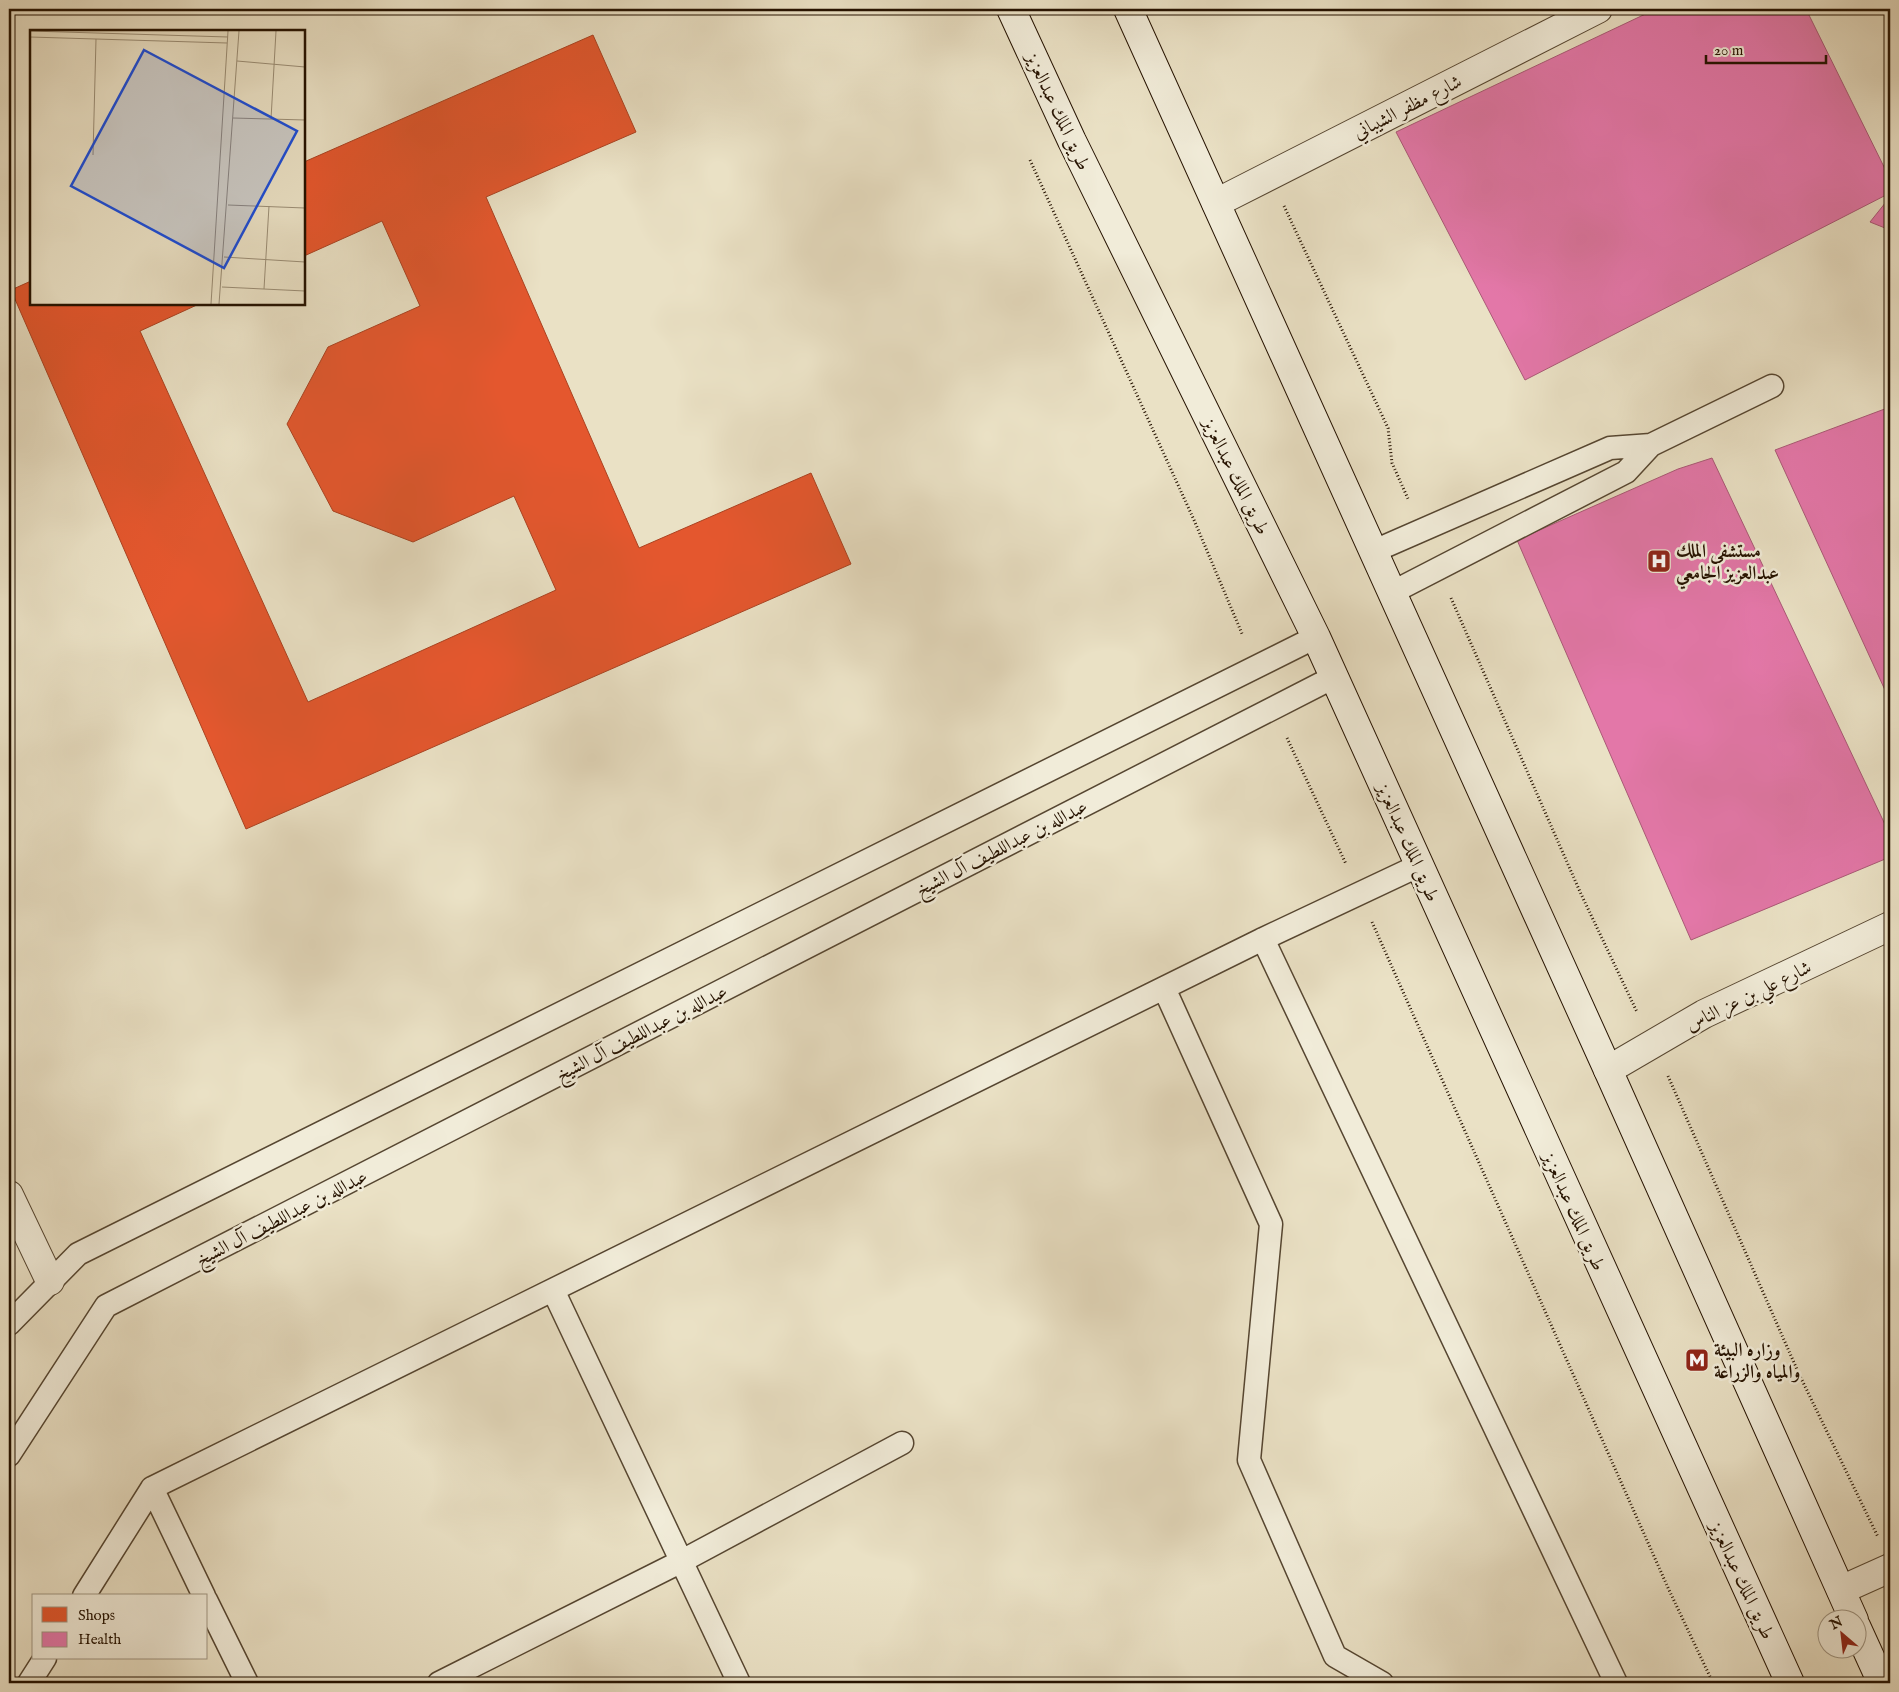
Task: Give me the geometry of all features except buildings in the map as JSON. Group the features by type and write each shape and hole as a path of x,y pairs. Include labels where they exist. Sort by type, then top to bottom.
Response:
{"main road":[{"name":"طريق الملك عبدالعزيز","path":"1011,9 1072,140 1316,636 1598,1263 1790,1683"},
{"path":"1128,9 1372,552 1608,1070 1850,1610"},
{"name":"شارع مظفر الشيباني","path":"1216,203 1592,10"},
{"name":"شارع علي بن عز الناس","path":"1608,1070 1704,1014 1890,926"},
{"path":"9,1195 50,1282"},
{"path":"1841,1590 1886,1556"},
{"path":"1866,1648 1882,1683"}],"lane":[{"path":"1391,593 1626,472 1651,445 1772,386"},
{"path":"1372,552 1610,448 1651,445"},
{"path":"9,1324 78,1254 1316,636"},
{"name":"عبدالله بن عبداللطيف آل الشيخ","path":"9,1455 106,1306 1334,677"},
{"path":"85,1594 152,1488 1263,939 1420,865"},
{"path":"1263,939 1616,1683"},
{"path":"1164,988 1271,1224 1249,1460 1335,1656 1382,1683"},
{"path":"553,1290 739,1683"},
{"path":"439,1683 682,1562 902,1443"},
{"path":"152,1488 203,1594"},
{"path":"208,1604 247,1683"},
{"path":"29,1683 44,1660"}],"path":[{"path":"1030,160 1194,520 1246,642"},
{"path":"1270,176 1388,428 1392,463 1422,530"},
{"path":"1438,568 1581,894 1653,1044 1799,1374 1886,1556"},
{"path":"1284,731 1360,893 1669,1590 1713,1683"}],"place":[{"name":"مستشفى الملك عبدالعزيز الجامعي","path":"1659,561"},
{"name":"وزاره البيئة والمياه والزراعة","path":"1697,1360"}]}
